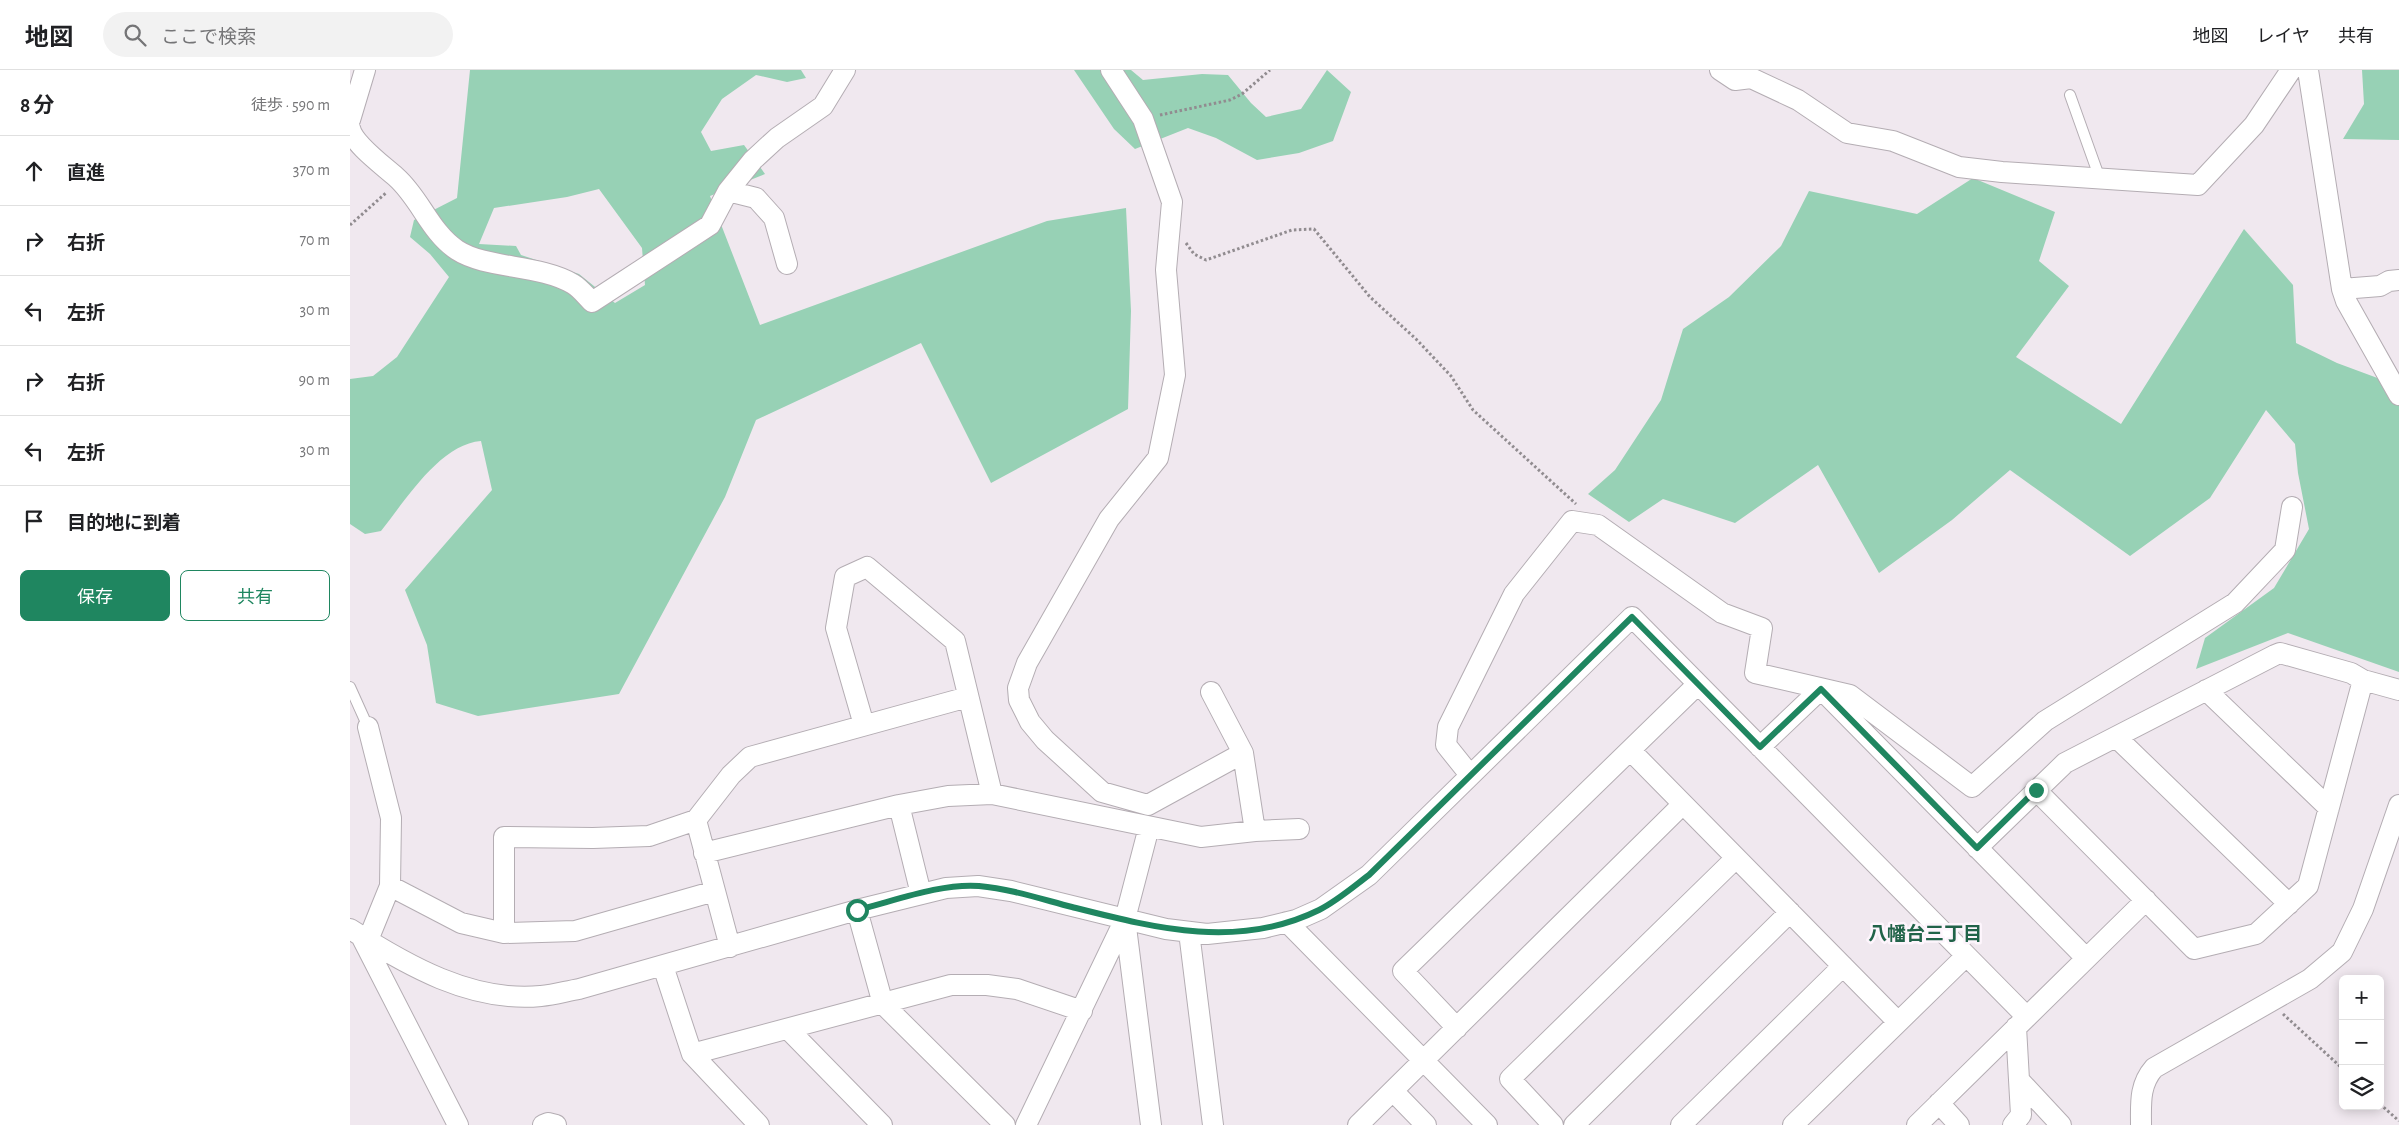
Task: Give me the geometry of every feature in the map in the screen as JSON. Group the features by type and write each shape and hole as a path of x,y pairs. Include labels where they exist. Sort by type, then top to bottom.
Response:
{"street":[{"path":"350,120 365,70"},
{"path":"350,128 351,134 358,142 400,180 434,227 456,249 472,258 518,266 574,284 592,302 710,225 728,191 753,160 778,138 823,106 845,70"},
{"path":"1111,70 1143,119 1172,202 1166,270 1175,376 1158,458 1109,519 1027,663 1018,688 1019,700 1030,722 1045,740 1102,792 1148,805 1243,753"},
{"path":"1720,70 1736,80 1751,78 1798,100 1847,134 1893,141 1959,167 2002,172 2198,185 2254,125 2291,70"},
{"path":"2308,70 2342,288 2346,300 2399,395"},
{"path":"728,191 756,198 774,218 788,264"},
{"path":"2342,288 2380,286 2389,281 2399,280"},
{"path":"1470,775 1446,745 1448,728 1514,594 1572,521 1598,525 1722,613 1762,628 1755,673 1850,695 1972,786 2045,721 2235,602 2285,550 2292,507"},
{"path":"864,725 836,628 845,577 867,567 955,641 992,794"},
{"path":"360,935 395,957 439,978 474,990 511,995 541,996 570,991 857,910 946,888 978,886 1010,891 1125,919 1189,932 1208,934 1263,928 1287,922 1321,909 1362,880 1632,617 1966,956 2021,1022 2019,1080 2021,1115 2012,1125"},
{"path":"1977,848 2066,763 2206,690 2280,654 2351,673 2363,680 2399,690"},
{"path":"2036,790 2194,948 2256,934 2308,886 2363,680"},
{"path":"1456,1028 1403,971 1698,684"},
{"path":"1760,747 1821,689"},
{"path":"1821,689 2086,958"},
{"path":"2206,690 2329,808"},
{"path":"1211,692 1243,753 1255,831"},
{"path":"504,933 504,836 593,838 649,836 696,820 730,775 750,757 968,697"},
{"path":"360,935 390,886 392,818 368,727"},
{"path":"2116,737 2289,904"},
{"path":"1630,750 1898,1022"},
{"path":"704,853 899,805 948,796 992,794 1201,837 1255,831 1299,829"},
{"path":"1358,1125 1683,804"},
{"path":"899,805 921,894"},
{"path":"2140,1125 2142,1089 2146,1078 2154,1068 2310,979 2342,952 2363,909 2399,805"},
{"path":"696,820 730,947"},
{"path":"1026,1125 1125,919 1149,827"},
{"path":"1553,1125 1510,1080 1736,858"},
{"path":"390,886 461,923 504,933 575,931 715,891"},
{"path":"1916,1125 2146,900"},
{"path":"857,910 883,1004 1005,1125"},
{"path":"1574,1125 1790,912"},
{"path":"1125,919 1151,1125"},
{"path":"1287,922 1487,1125"},
{"path":"1189,932 1212,1125"},
{"path":"360,935 458,1125"},
{"path":"1793,1125 1966,956"},
{"path":"663,966 692,1054 759,1125"},
{"path":"1681,1125 1844,966"},
{"path":"692,1054 950,985 987,985 1018,989 1082,1011"},
{"path":"788,1029 882,1125"},
{"path":"2019,1080 2061,1125"},
{"path":"1392,1091 1426,1125"},
{"path":"1939,1103 1960,1125"},
{"path":"544,1125 548,1123 556,1125"}],"lane":[{"path":"2070,95 2100,179"},
{"path":"350,687 368,727"}],"path":[{"path":"1143,119 1230,100 1242,94 1270,70"},
{"path":"350,225 400,180"},
{"path":"1170,221 1194,254 1206,260 1292,230 1314,229 1370,297 1416,339 1450,376 1473,410 1577,503 1572,521"},
{"path":"2270,1002 2339,1065"},
{"path":"2384,1108 2399,1122"}],"green space":[{"path":"470,70 801,70 806,78 787,82 756,75 722,99 701,132 711,151 744,145 765,174 710,196 760,325 1047,221 1126,208 1131,311 1128,409 991,483 921,343 756,420 725,497 619,694 478,716 436,703 427,645 405,590 492,490 481,441 466,444 451,452 412,490 381,531 365,534 350,524 350,379 373,376 397,357 449,277 430,254 410,237 414,220 457,198","holes":["599,189 642,248 645,285 615,303 579,274 521,255 516,246 479,244 494,208 567,197"]},
{"path":"1074,70 1131,70 1143,80 1202,74 1228,75 1251,103 1266,117 1301,109 1327,70 1351,92 1333,141 1299,153 1257,160 1216,138 1188,128 1135,149 1114,129"},
{"path":"2362,70 2399,70 2399,140 2343,139 2364,104"},
{"path":"1973,178 2055,212 2039,261 2069,286 2016,357 2121,424 2244,229 2293,285 2296,343 2337,363 2399,386 2399,672 2288,633 2196,669 2205,638 2274,588 2309,529 2298,473 2295,444 2266,410 2210,498 2130,556 2010,470 1952,520 1879,573 1818,465 1735,523 1663,499 1629,522 1588,494 1615,470 1661,400 1683,329 1729,297 1781,246 1809,191 1917,214"}],"district":[{"name":"八幡台三丁目","path":"1925,933"}],"route":[{"path":"857,910 946,888 978,886 1010,891 1166,929 1208,934 1263,928 1296,920 1321,909 1369,875 1632,617 1760,747 1821,689 1977,848 2036,790"}]}
